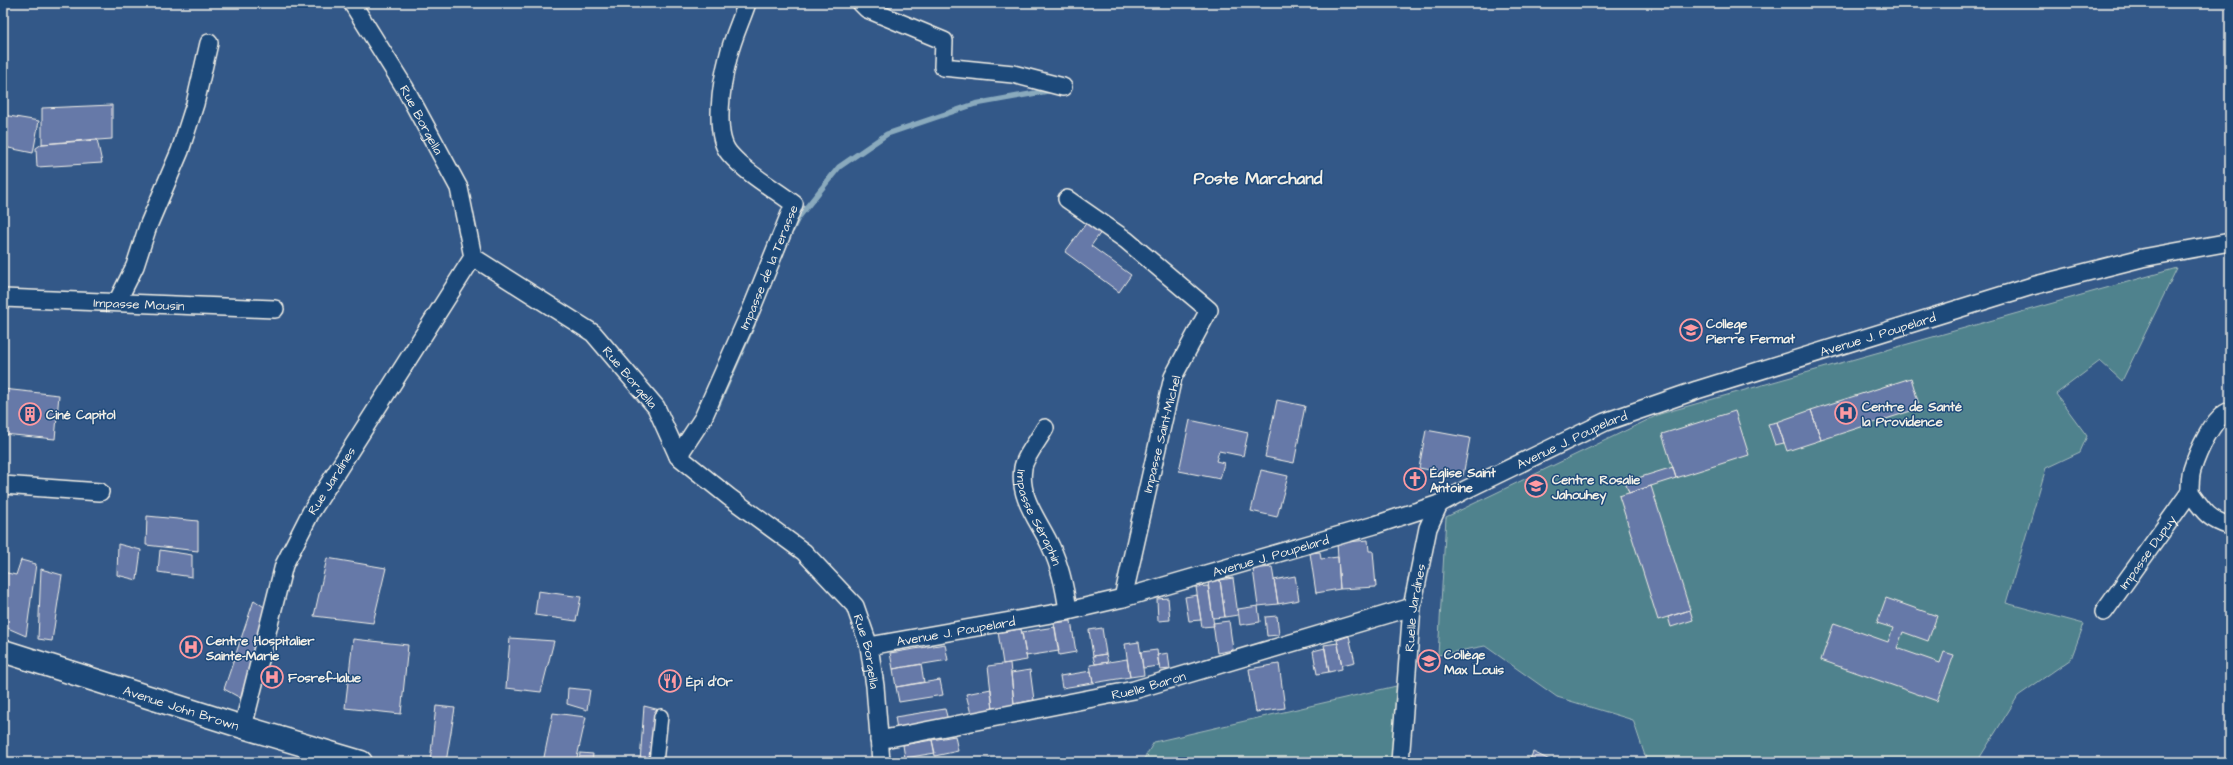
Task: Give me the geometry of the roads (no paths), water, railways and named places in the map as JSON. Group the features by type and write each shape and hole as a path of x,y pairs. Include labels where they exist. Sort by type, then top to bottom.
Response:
{"main road":[{"name":"Avenue John Brown","path":"3,651 243,727 361,762"}],"street":[{"name":"Rue Borgella","path":"352,3 405,88 459,188 473,257 593,333 656,407 678,456 728,497 804,552 855,606 869,646 875,686 881,762"},
{"name":"Impasse de la Terasse","path":"678,456 703,418 751,310 794,204 748,171 728,152 721,133 721,99 728,57 747,3"},
{"path":"861,3 867,9 944,41 943,67 1013,74 1064,87"},
{"path":"117,302 135,266 148,226 180,151 195,104 209,43"},
{"name":"Impasse Saint-Michel","path":"1068,199 1126,240 1209,310 1173,377 1123,598"},
{"name":"Avenue J. Poupelard","path":"869,646 1068,611 1123,598 1439,504 1605,422 1696,390 2032,286 2142,258 2230,242"},
{"name":"Rue Jardines","path":"243,727 284,564 311,512 473,257"},
{"name":"Impasse Mousin","path":"3,298 275,308"},
{"path":"2230,411 2225,413 2213,426 2202,446 2191,472 2190,492 2207,516 2216,522 2230,526"},
{"name":"Impasse Séraphin","path":"1045,428 1023,467 1024,490 1032,513 1051,546 1065,582 1068,611"},
{"path":"3,485 100,492"},
{"name":"Impasse Dupuy","path":"2104,612 2190,492"},
{"name":"Ruelle Jardines","path":"1400,762 1408,691 1412,607 1428,528 1439,504"},
{"name":"Ruelle Baron","path":"879,740 1134,690 1412,607"},
{"path":"656,762 661,716"}],"waterway":[{"path":"792,230 798,218 839,167 887,134 975,104 1053,90"},
{"path":"716,409 753,325"}],"place":[{"name":"College Pierre Fermat","path":"1691,330"},
{"name":"Centre de Santé la Providence","path":"1846,413"},
{"name":"Ciné Capitol","path":"30,414"},
{"name":"Église Saint Antoine","path":"1415,479"},
{"name":"Centre Rosalie Jahouhey","path":"1536,486"},
{"name":"Centre Hospitalier Sainte-Marie","path":"191,647"},
{"name":"Collège Max Louis","path":"1429,661"},
{"name":"Fosref-lalue","path":"272,677"},
{"name":"Épi d’Or","path":"670,681"}],"district":[{"name":"Poste Marchand","path":"1258,178"}]}
